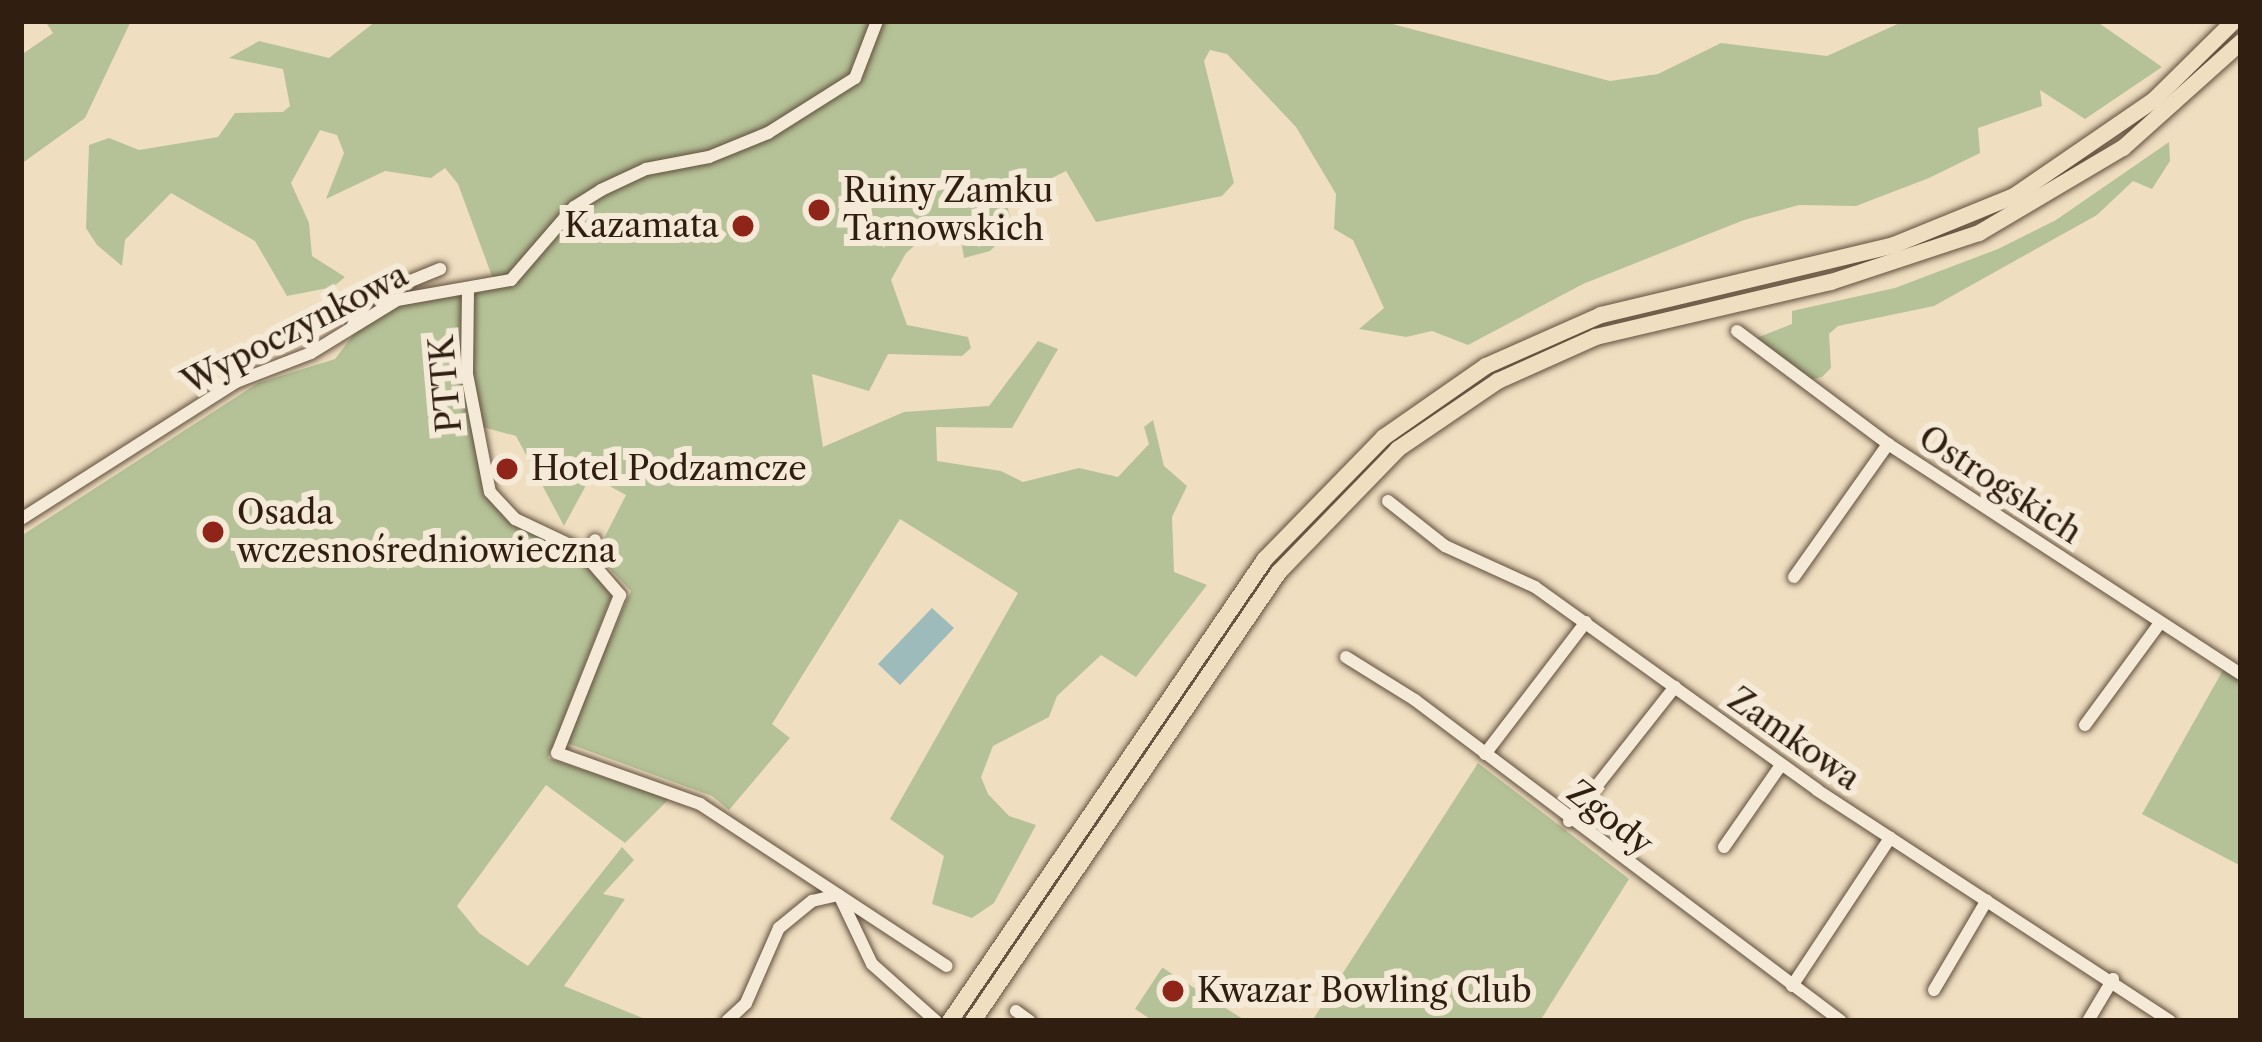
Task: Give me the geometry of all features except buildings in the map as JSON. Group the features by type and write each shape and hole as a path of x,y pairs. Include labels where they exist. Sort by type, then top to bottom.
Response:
{"main road":[{"path":"950,1021 1265,559 1384,437 1486,366 1561,330 1660,296 1894,245 2014,196 2138,112 2234,21"},
{"path":"973,1021 1279,572 1398,449 1498,381 1596,337 1831,282 1979,233 2123,148 2241,42"}],"street":[{"name":"Wypoczynkowa","path":"21,519 236,382 311,353 397,300 467,290 521,273 574,207 601,190 646,169 742,146 832,96 855,78 877,21"},
{"path":"352,326 369,298 440,268"},
{"name":"PTTK","path":"467,290 467,374 490,492 514,519 592,559"},
{"name":"Ostrogskich","path":"1737,332 1888,444 2241,674"},
{"path":"1794,578 1888,444"},
{"name":"Zamkowa","path":"1388,501 1445,547 1534,587 1781,765 2113,979 2170,1021"},
{"path":"595,541 592,559 615,584 619,602 557,753 700,805 947,966"},
{"path":"1485,754 1586,622"},
{"path":"2085,724 2160,622"},
{"name":"Zgody","path":"1346,657 1485,754 1841,1021"},
{"path":"1569,821 1675,687"},
{"path":"1724,847 1781,765"},
{"path":"1792,986 1890,838"},
{"path":"839,895 872,964 911,1004 937,1021"},
{"path":"727,1021 746,1003 779,928 812,901 839,895"},
{"path":"1934,990 1987,900"},
{"path":"2088,1021 2113,979"},
{"path":"1016,1011 1030,1021"}],"green space":[{"path":"45,21 131,21 85,118 21,164 21,55 53,33"},
{"path":"376,21 1381,21 1610,81 1658,74 1721,43 1827,56 1904,21 2096,21 2162,67 2085,119 2040,90 2042,106 1978,128 1980,153 1929,178 1856,206 1799,205 1744,220 1583,284 1468,345 1432,331 1406,337 1359,329 1384,308 1353,240 1334,229 1336,194 1296,127 1227,54 1210,50 1204,61 1234,183 1222,196 1096,222 1066,171 1006,201 1013,228 990,251 964,258 960,234 945,219 906,253 891,280 907,325 968,337 971,348 962,356 888,354 869,391 812,374 823,447 904,412 989,406 1038,341 1058,349 1012,428 936,427 937,461 1001,471 1023,482 1079,468 1118,477 1149,444 1144,427 1153,420 1164,466 1187,486 1172,517 1174,572 1207,585 1136,677 1101,655 1057,696 1049,717 993,746 981,777 988,794 1009,816 1036,825 994,903 972,918 932,904 944,856 890,819 1018,593 900,519 772,724 790,738 729,810 712,796 564,742 631,591 596,554 626,495 591,476 564,526 516,436 475,425 468,290 493,279 458,184 445,168 431,178 385,171 326,199 344,153 337,135 320,130 291,183 309,223 312,256 345,277 333,287 287,296 255,241 171,193 125,240 122,266 97,245 86,228 89,145 109,138 139,150 218,137 235,113 283,112 290,106 283,69 229,58 259,41 329,58"},
{"path":"2169,142 2170,161 2152,189 2133,181 2097,215 1934,306 1838,326 1829,334 1831,368 1822,377 1805,381 1751,340 1792,324 1792,311 1895,288 1998,249 2056,220"},
{"path":"461,296 481,478 506,517 597,569 613,592 548,758 669,799 625,843 546,785 457,906 479,933 528,966 622,847 634,860 603,894 625,899 564,986 650,1021 21,1021 21,536 258,383 335,359 360,326 407,300"},
{"path":"2223,670 2241,681 2241,866 2142,814"},
{"path":"1478,763 1629,879 1540,1021 1312,1021"},
{"name":"Kwazar Bowling Club","path":"1162,968 1246,1021 1153,1021 1135,1009"}],"water":[{"path":"932,608 954,628 900,685 878,664"}],"place":[{"name":"Ruiny Zamku Tarnowskich","path":"819,210"},
{"name":"Kazamata","path":"743,226"},
{"name":"Hotel Podzamcze","path":"507,469"},
{"name":"Osada wczesnośredniowieczna","path":"213,532"},
{"name":"Kwazar Bowling Club","path":"1173,991"}]}
